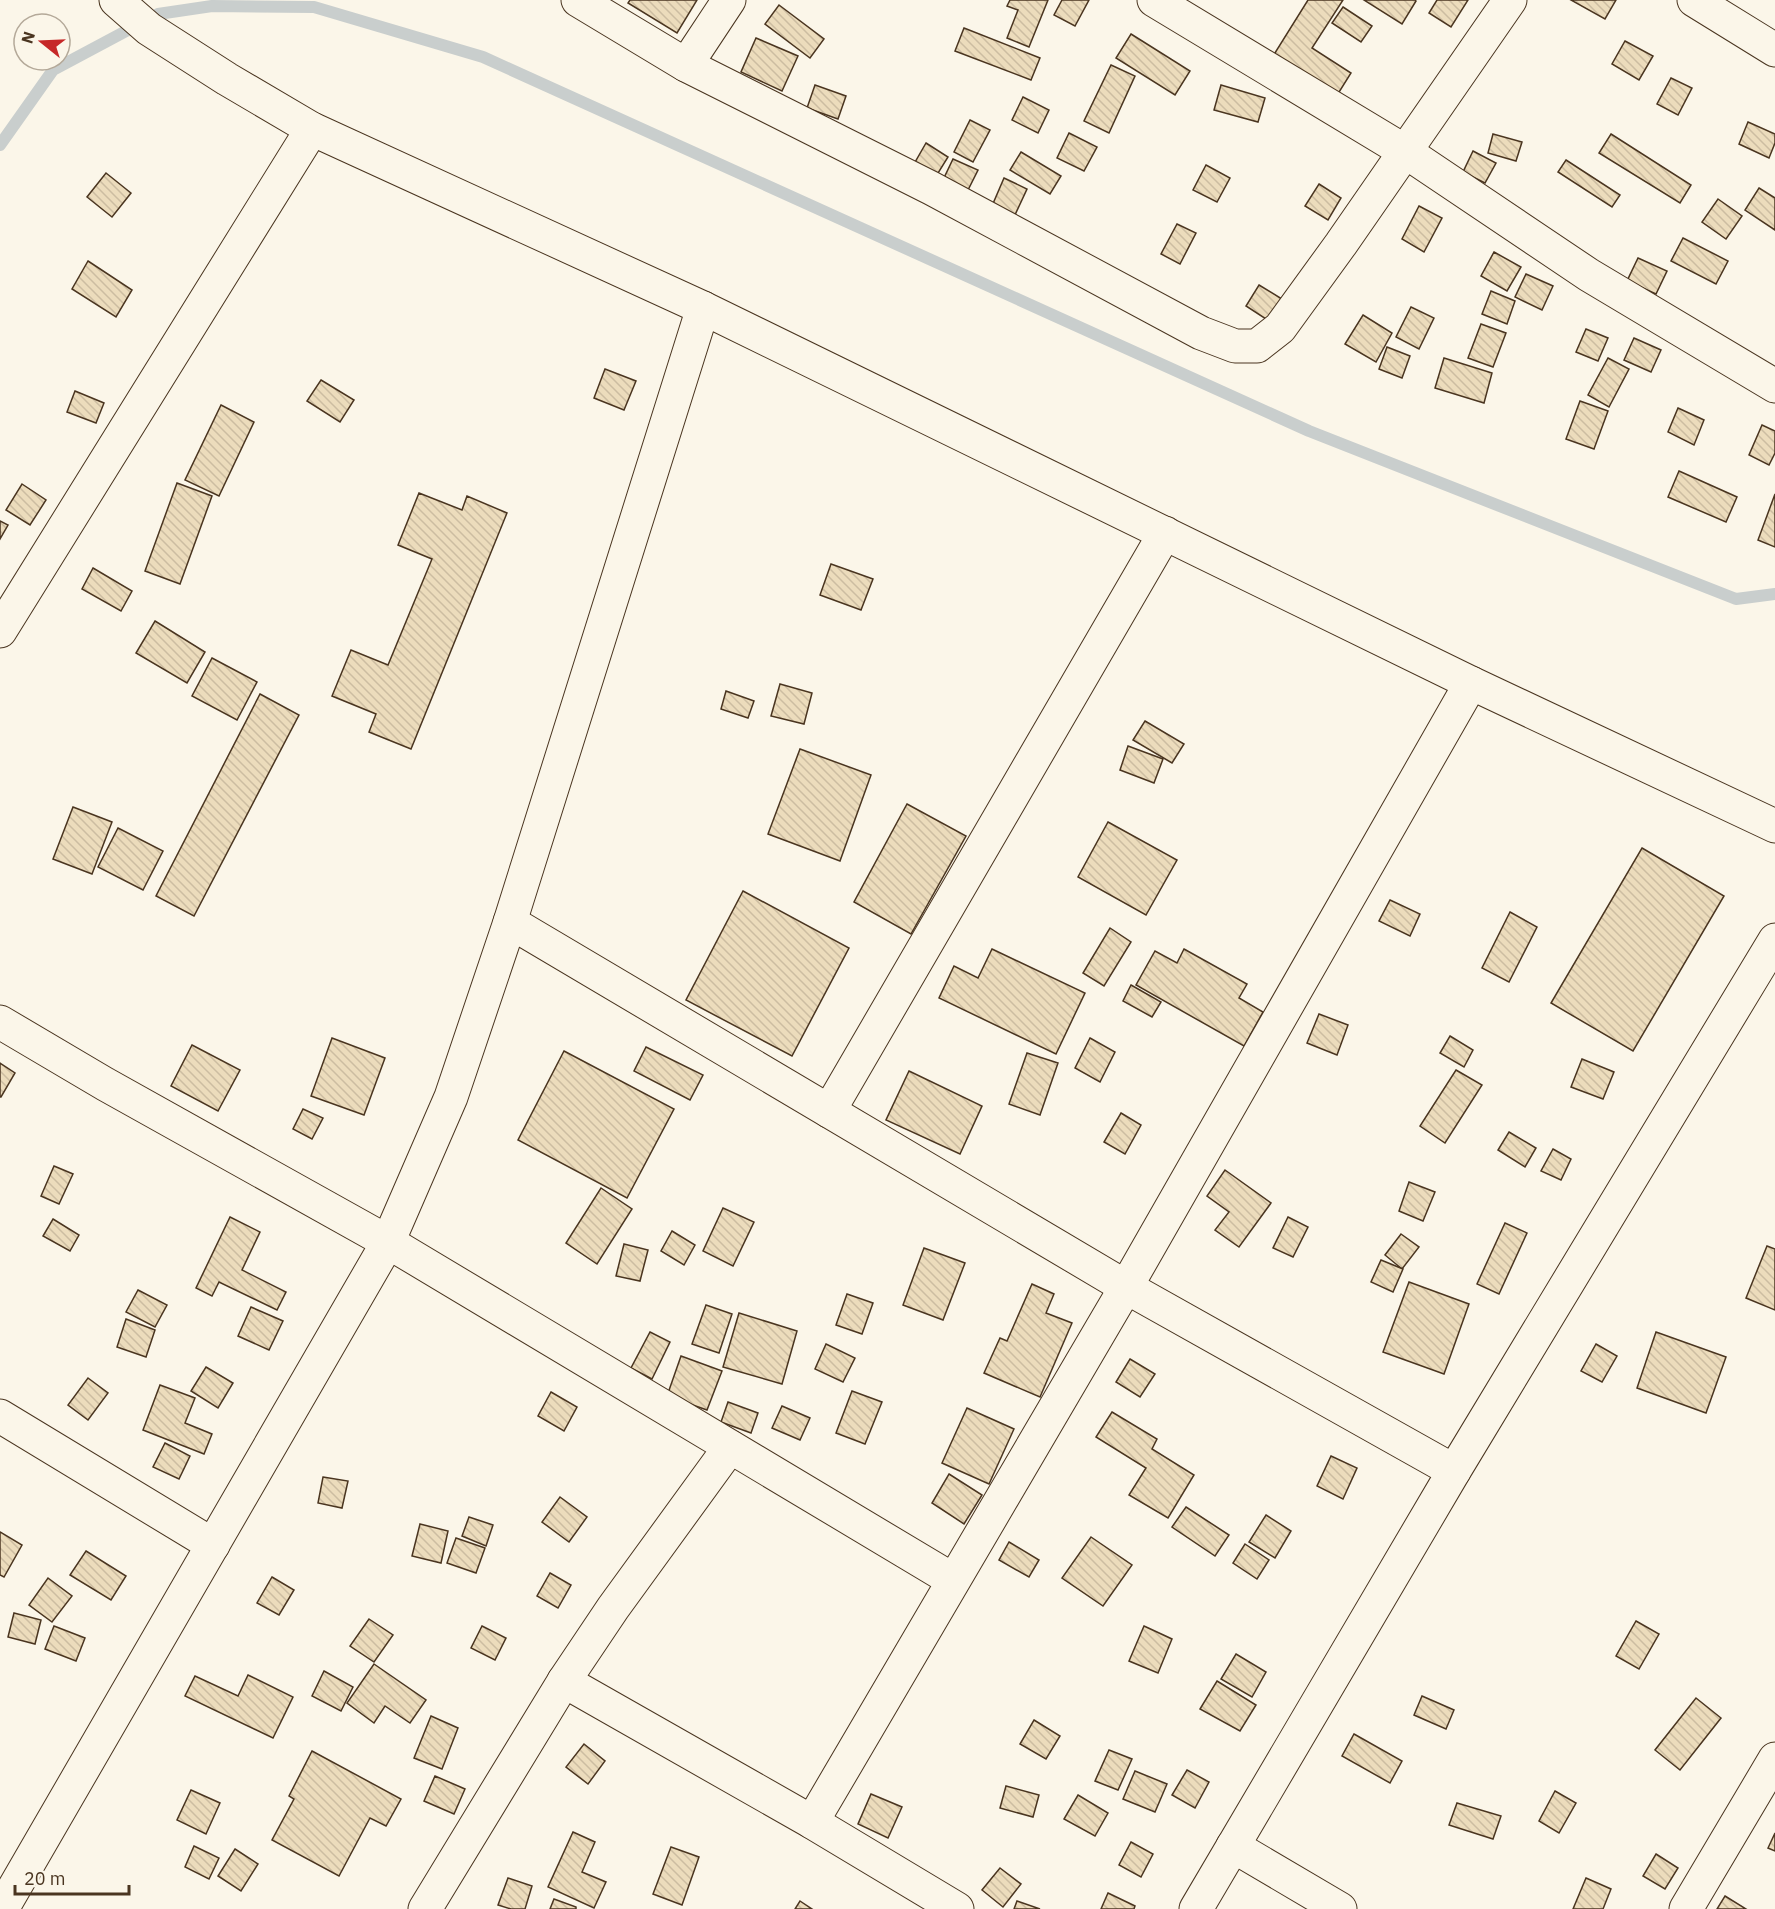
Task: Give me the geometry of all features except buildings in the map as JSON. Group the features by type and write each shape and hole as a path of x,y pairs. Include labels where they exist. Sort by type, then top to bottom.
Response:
{"street":[{"path":"116,0 149,28 227,79 312,129 703,308 1471,683 1775,826"},
{"path":"578,0 686,65 931,188 1201,333 1235,346 1257,346 1280,328 1406,152 1510,0"},
{"path":"686,65 729,0"},
{"path":"1154,0 1406,152 1589,275 1775,386"},
{"path":"1694,0 1775,50"},
{"path":"0,631 312,129"},
{"path":"2,1909 388,1242 451,1097 510,922 703,308"},
{"path":"828,1111 1165,533"},
{"path":"812,1822 1126,1287 1471,683"},
{"path":"510,922 1126,1287 1454,1471"},
{"path":"1196,1909 1454,1471 1775,940"},
{"path":"0,1022 105,1084 388,1242 953,1580"},
{"path":"0,1416 213,1545"},
{"path":"426,1909 564,1681 613,1608 730,1447"},
{"path":"564,1681 812,1822 957,1909"},
{"path":"1686,1909 1775,1759"},
{"path":"1233,1846 1340,1909"}],"waterway":[{"path":"0,145 53,70 158,14 212,6 314,7 483,57 1309,431 1736,599 1775,594"}]}
